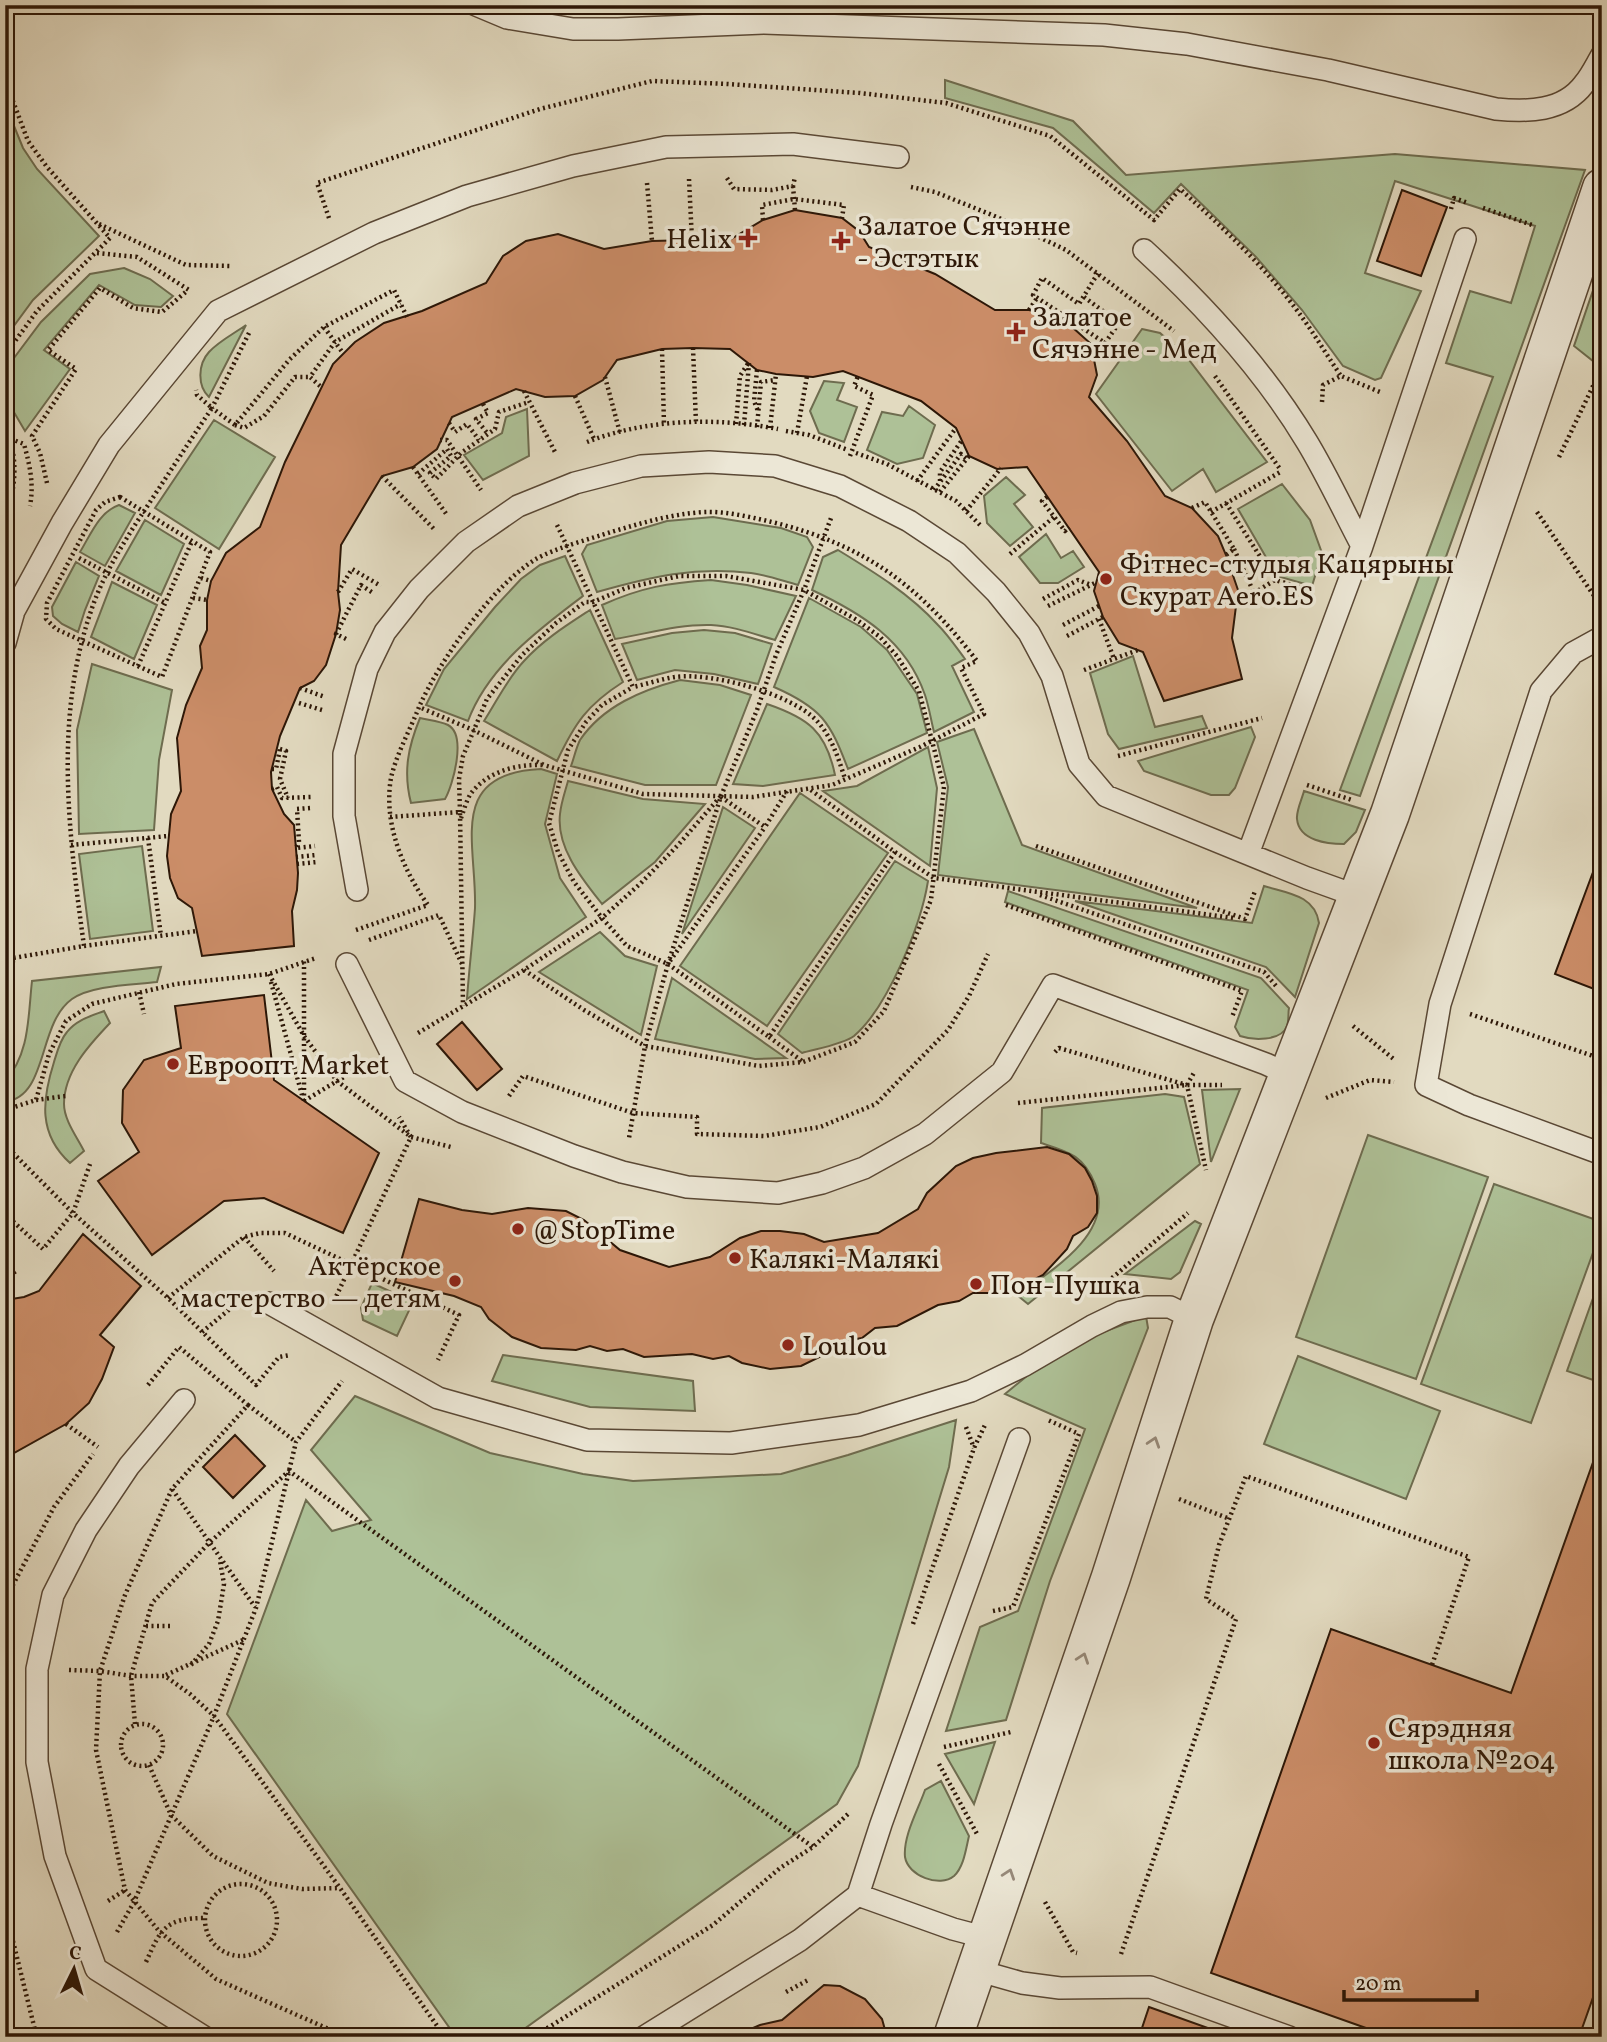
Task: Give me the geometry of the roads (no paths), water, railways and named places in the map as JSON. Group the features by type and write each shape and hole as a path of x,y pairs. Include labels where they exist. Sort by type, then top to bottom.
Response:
{"street":[{"path":"953,2037 1111,1577 1194,1319 1395,801 1602,188"}],"lane":[{"path":"476,5 507,18 573,29 764,23 1104,35 1187,44 1328,70 1515,111 1535,110 1561,103 1584,85 1602,55"},
{"path":"5,643 14,611 109,445 218,311 374,233 467,196 573,166 666,147 793,144 898,157"},
{"path":"1248,854 1362,546 1465,239"},
{"path":"1144,250 1196,298 1263,376 1308,442 1362,546"},
{"path":"357,890 344,816 344,754 367,669 385,632 411,600 466,542 518,506 575,483 641,466 709,462 775,466 841,486 909,521 957,552 996,592 1029,633 1052,676 1079,764 1106,796 1357,895"},
{"path":"1602,637 1573,653 1541,691 1440,1004 1426,1086 1469,1105 1602,1154"},
{"path":"347,964 405,1081 462,1112 574,1156 622,1172 687,1187 778,1193 822,1183 864,1168 925,1135 1002,1072 1054,985 1290,1075"},
{"path":"269,1303 438,1398 587,1440 731,1443 859,1425 971,1391 1026,1365 1121,1312 1147,1307 1170,1307 1194,1319"},
{"path":"184,1400 129,1466 86,1530 53,1595 37,1669 37,1762 55,1856 96,1969 204,2037"},
{"path":"644,2037 800,1940 858,1895 1020,1439"},
{"path":"858,1895 953,1929 981,1954 1022,1983 1060,1989 1150,1987 1289,2037"}],"place":[{"name":"Helix","path":"748,238"},
{"name":"Залатое Сячэнне - Эстэтык","path":"841,241"},
{"name":"Залатое Сячэнне - Мед","path":"1016,332"},
{"name":"Фітнес-студыя Кацярыны Скурат Aero.ES","path":"1106,579"},
{"name":"Евроопт Market","path":"173,1064"},
{"name":"@StopTime","path":"518,1229"},
{"name":"Калякі-Малякі","path":"735,1258"},
{"name":"Актёрское мастерство — детям","path":"455,1281"},
{"name":"Пон-Пушка","path":"976,1284"},
{"name":"Loulou","path":"788,1345"},
{"name":"Сярэдняя школа №204","path":"1374,1743"}]}
